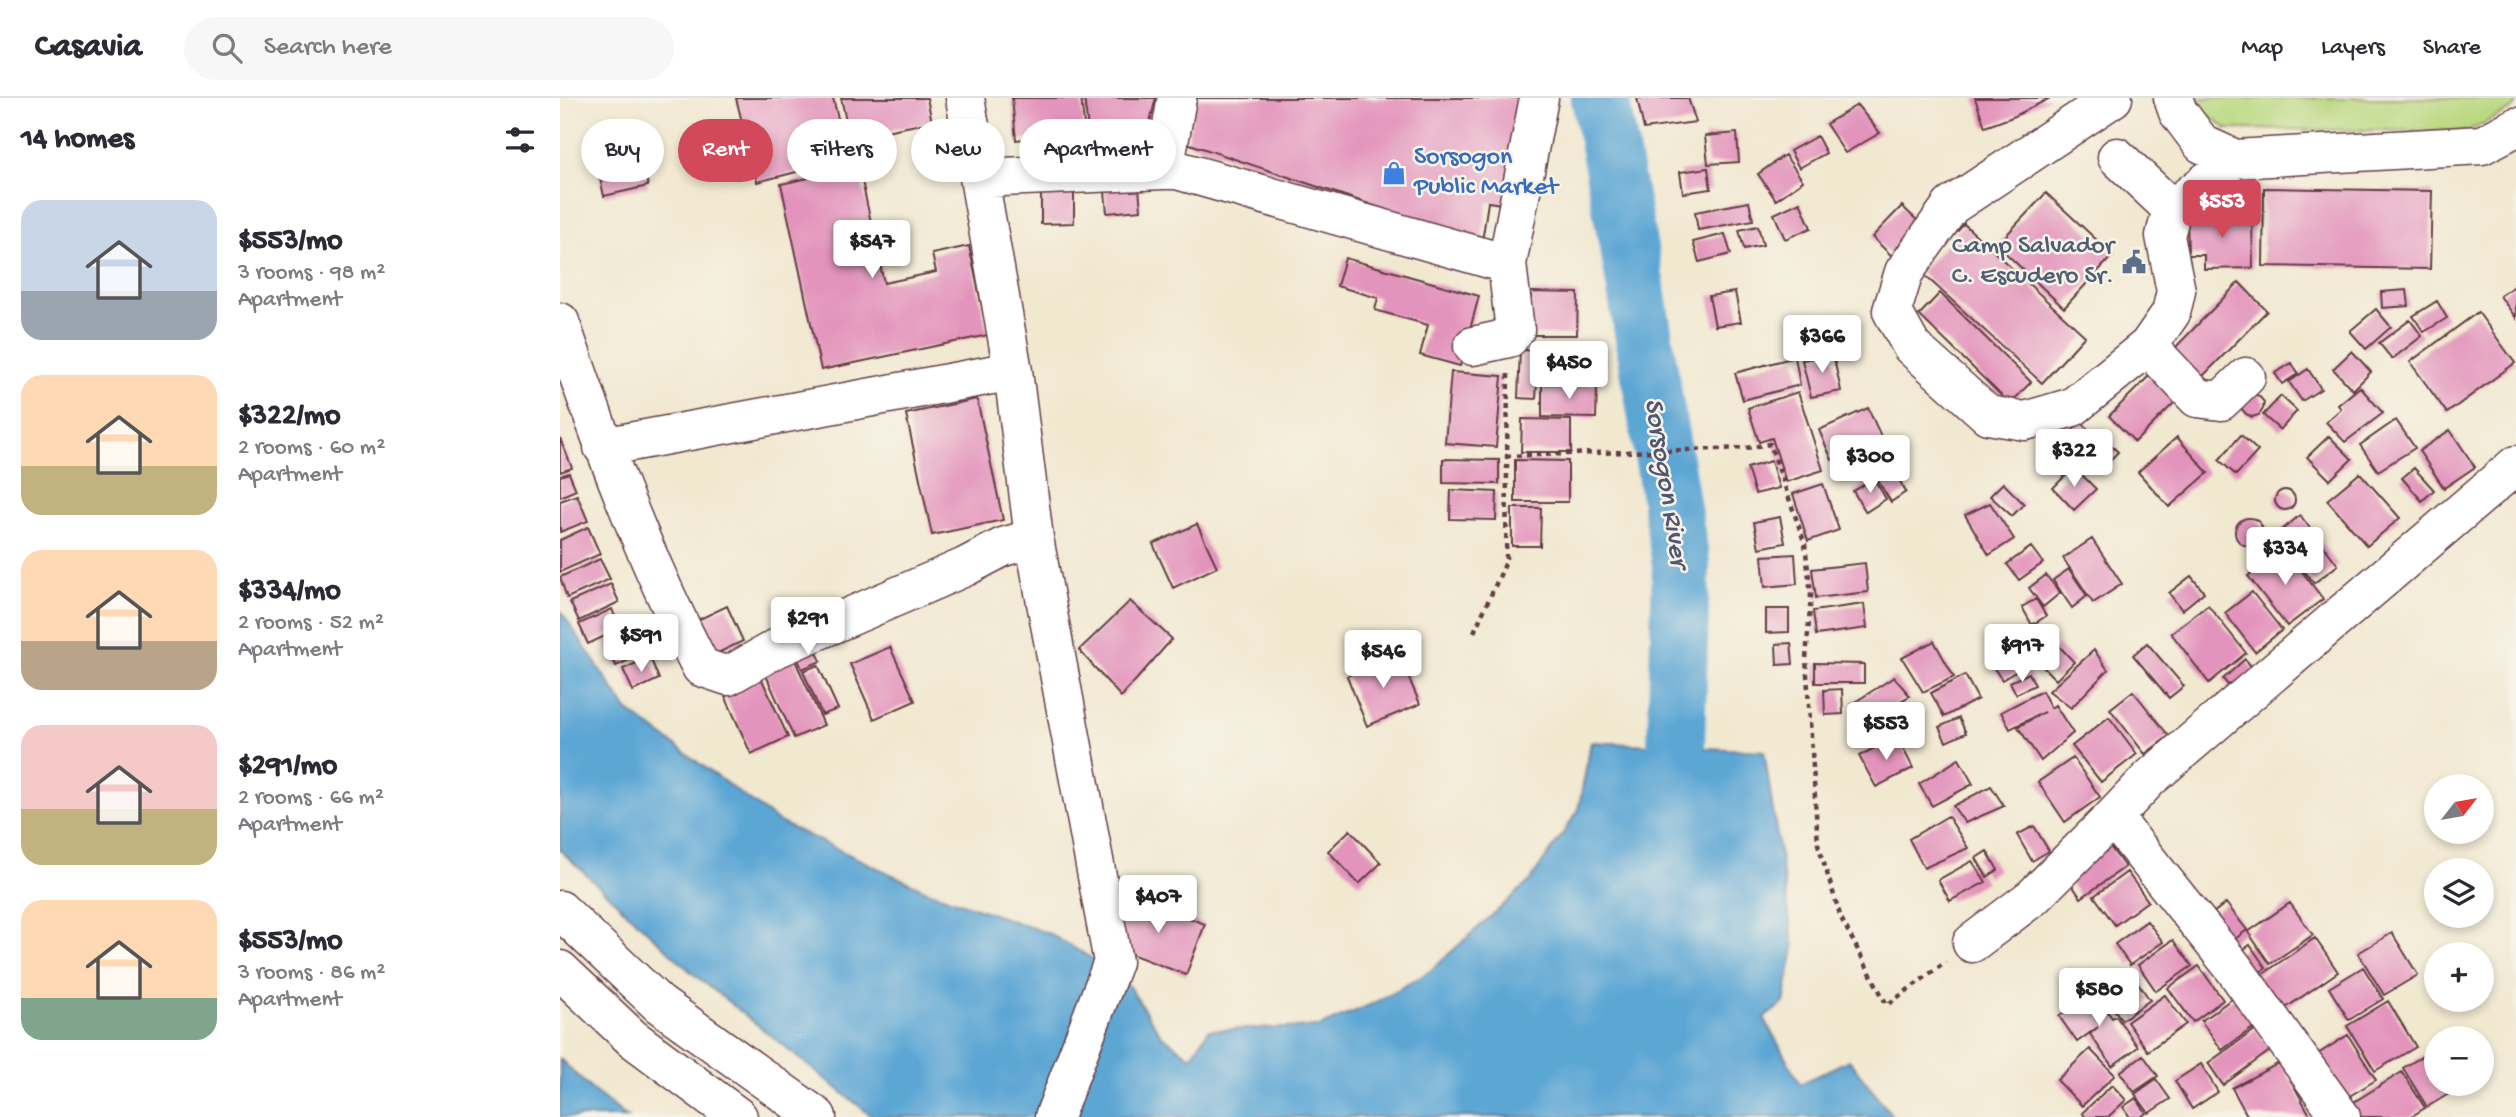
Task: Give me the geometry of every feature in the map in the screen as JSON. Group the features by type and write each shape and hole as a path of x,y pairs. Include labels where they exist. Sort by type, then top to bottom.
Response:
{"main road":[{"path":"965,98 969,119"},
{"path":"1173,119 1177,98"},
{"path":"1473,346 1509,338 1515,330 1507,264 1539,98"},
{"path":"2113,98 1951,206 1904,272 1892,311 1912,347 1988,415 2025,421 2073,407 2148,346 2171,313 2176,291 2165,236 2172,209 2235,159"},
{"path":"2173,98 2178,112 2202,144 2235,159 2482,145 2516,127"},
{"path":"2117,157 2172,209"},
{"path":"1176,170 1507,264"},
{"path":"980,182 1013,371 1034,538 1113,962 1054,1117"},
{"path":"560,322 603,447 675,618 701,667 728,676 775,649 965,567 1003,547 1034,538"},
{"path":"2148,346 2197,398 2221,401 2246,377"},
{"path":"603,447 1013,371"},
{"path":"1972,943 2033,897 2150,778 2516,465"},
{"path":"2113,817 2233,967 2341,1117"},
{"path":"560,910 659,1004 817,1117"},
{"path":"560,970 632,1038 738,1117"}],"path":[{"path":"1474,632 1506,562 1509,338"},
{"path":"1506,456 1746,448 1770,444 1805,544 1811,594 1807,659 1818,844 1841,918 1887,1005 1972,943"}],"green space":[{"path":"2194,98 2516,98 2516,105 2468,131 2227,129 2200,108"}],"water":[{"path":"560,610 627,710 779,822 925,890 1050,934 1122,976 1161,1035 1191,1057 1209,1030 1319,1027 1372,1004 1429,972 1530,881 1578,811 1591,742 1764,751 1794,948 1784,1003 1764,1018 1800,1084 1849,1060 1893,1117 873,1117 691,972 560,850"},
{"path":"560,1059 591,1089 627,1117 560,1117"}],"building":[{"path":"736,98 833,98 838,119 787,119 787,174 773,178 773,119 741,119"},
{"path":"841,98 927,98 931,119 911,119 911,126 897,129 897,119 846,119"},
{"path":"1012,98 1081,98 1083,119 1019,119 1019,140 1016,140"},
{"path":"1084,98 1156,98 1151,119 1087,119"},
{"name":"Sorsogon Public Market","path":"1195,98 1525,98 1508,205 1488,202 1482,242 1187,143"},
{"path":"1637,98 1688,98 1696,122 1644,129"},
{"path":"1975,98 2050,98 2015,116 1985,127"},
{"path":"1857,105 1880,133 1845,153 1826,124"},
{"path":"1737,133 1739,162 1708,164 1705,136"},
{"path":"1817,136 1826,153 1799,168 1790,151"},
{"path":"1785,155 1803,181 1776,200 1758,174"},
{"path":"1708,168 1711,189 1683,193 1680,172"},
{"path":"601,182 647,182 648,186 604,196"},
{"path":"862,182 884,283 936,272 932,254 969,246 988,335 821,370 781,184"},
{"path":"1104,182 1138,182 1141,210 1107,213"},
{"path":"2264,188 2432,191 2430,269 2263,266"},
{"path":"1041,191 1074,191 1074,223 1041,224"},
{"path":"2046,193 2113,255 2064,308 1997,245"},
{"path":"1749,202 1753,220 1698,230 1695,212"},
{"path":"1800,202 1811,228 1785,239 1774,214"},
{"path":"1902,206 1927,230 1897,261 1872,237"},
{"path":"2252,213 2253,268 2204,269 2204,255 2188,255 2187,214"},
{"path":"1964,224 2085,336 2042,383 1921,272"},
{"path":"1758,226 1763,245 1744,249 1739,230"},
{"path":"1725,234 1731,254 1699,262 1693,242"},
{"path":"1345,258 1479,296 1460,366 1420,355 1428,325 1375,310 1378,298 1337,286"},
{"path":"2239,282 2267,311 2200,379 2172,351"},
{"path":"2516,285 2516,318 2500,296"},
{"path":"2407,290 2409,306 2382,308 2381,292"},
{"path":"1531,292 1578,293 1577,335 1530,335"},
{"path":"1735,292 1741,322 1715,326 1709,296"},
{"path":"1940,293 2031,382 2010,404 1919,315"},
{"path":"2437,301 2447,318 2424,332 2413,316"},
{"path":"2376,309 2391,327 2366,349 2350,331"},
{"path":"2478,312 2515,363 2447,413 2410,362"},
{"path":"2410,320 2422,336 2392,359 2379,343"},
{"path":"1520,350 1539,351 1536,399 1518,398"},
{"path":"2352,351 2371,372 2353,390 2333,369"},
{"path":"1833,354 1841,391 1811,397 1802,360"},
{"path":"1795,357 1800,385 1743,400 1735,373"},
{"path":"2292,363 2298,374 2282,384 2275,373"},
{"path":"2308,369 2321,389 2302,401 2289,382"},
{"path":"1451,372 1502,376 1496,447 1445,443"},
{"path":"2153,372 2179,398 2135,442 2109,416"},
{"path":"1542,384 1597,384 1596,418 1542,417"},
{"path":"2360,387 2383,413 2345,442 2326,422 2341,409 2338,405"},
{"path":"1798,392 1823,470 1786,482 1772,438 1759,442 1748,408"},
{"path":"2253,394 2264,402 2259,415 2252,417 2241,408"},
{"path":"2281,396 2297,411 2280,430 2263,415"},
{"path":"977,399 1003,520 932,535 906,414"},
{"path":"1868,408 1883,441 1832,460 1819,430"},
{"path":"1522,419 1571,420 1571,452 1521,452"},
{"path":"2396,420 2415,448 2378,471 2360,445"},
{"path":"2081,422 2099,441 2081,458 2063,440"},
{"path":"2450,430 2475,467 2444,488 2419,451"},
{"path":"2241,435 2258,451 2236,475 2219,460"},
{"path":"2329,436 2352,459 2330,480 2307,457"},
{"path":"2177,437 2208,473 2169,507 2138,472"},
{"path":"560,438 572,468 560,472"},
{"path":"2104,438 2118,452 2097,473 2083,460"},
{"path":"1443,459 1499,460 1499,484 1443,483"},
{"path":"1515,460 1568,461 1568,502 1515,502"},
{"path":"1771,461 1779,488 1755,494 1747,468"},
{"path":"2074,467 2096,489 2074,510 2053,488"},
{"path":"2414,468 2434,490 2422,501 2402,478"},
{"path":"1894,471 1906,492 1891,502 1878,481"},
{"path":"569,473 576,490 560,497 560,476"},
{"path":"2360,473 2400,518 2367,546 2327,500"},
{"path":"1874,479 1886,499 1866,512 1853,491"},
{"path":"2003,483 2024,504 2012,516 1990,496"},
{"path":"1823,484 1839,530 1808,541 1793,494"},
{"path":"1451,490 1497,492 1496,520 1450,519"},
{"path":"2285,490 2292,493 2295,500 2292,507 2285,510 2278,507 2275,500 2278,493"},
{"path":"577,495 588,521 560,532 560,501"},
{"path":"1990,503 2014,539 1989,555 1965,515"},
{"path":"1512,508 1541,508 1540,546 1512,546"},
{"path":"2300,515 2338,565 2314,583 2276,535"},
{"path":"1780,517 1785,543 1759,548 1754,522"},
{"path":"2249,518 2259,522 2263,532 2259,542 2249,546 2239,542 2235,532 2239,522"},
{"path":"1197,524 1217,567 1173,588 1153,544"},
{"path":"588,527 600,554 560,572 560,540"},
{"path":"2092,539 2122,584 2093,603 2063,558"},
{"path":"2031,547 2043,563 2019,580 2007,564"},
{"path":"2284,548 2323,599 2287,626 2248,576"},
{"path":"1795,554 1797,584 1765,587 1762,556"},
{"path":"600,559 610,579 567,598 560,577"},
{"path":"1865,563 1868,592 1816,598 1812,569"},
{"path":"2069,569 2087,596 2072,608 2053,580"},
{"path":"2046,575 2060,593 2043,607 2029,588"},
{"path":"2191,576 2204,592 2182,610 2169,593"},
{"path":"611,584 619,602 579,621 570,602"},
{"path":"2252,592 2282,630 2255,652 2225,613"},
{"path":"2036,599 2046,616 2032,625 2022,607"},
{"path":"1130,601 1172,639 1121,697 1079,650"},
{"path":"1864,604 1867,628 1816,635 1813,611"},
{"path":"2208,605 2246,653 2209,683 2171,633"},
{"path":"727,606 743,641 701,661 685,626"},
{"path":"612,609 620,629 588,644 579,624"},
{"path":"1766,609 1789,609 1789,632 1766,633"},
{"path":"638,627 650,651 616,666 605,641"},
{"path":"1934,641 1954,677 1923,692 1902,658"},
{"path":"1791,643 1793,664 1777,665 1776,644"},
{"path":"2147,643 2184,686 2169,698 2133,655"},
{"path":"813,644 821,661 802,669 795,652"},
{"path":"2058,645 2074,662 2056,680 2039,663"},
{"path":"2005,646 2020,669 2002,680 1987,658"},
{"path":"890,647 915,701 874,719 850,664"},
{"path":"2094,650 2108,670 2071,708 2049,691"},
{"path":"1399,655 1420,704 1367,726 1347,676"},
{"path":"650,657 659,679 633,691 623,669"},
{"path":"794,658 824,725 794,738 764,671"},
{"path":"2245,659 2256,672 2234,692 2223,679"},
{"path":"1815,663 1864,664 1864,683 1815,683"},
{"path":"818,665 838,709 822,715 803,671"},
{"path":"759,673 788,737 751,754 722,689"},
{"path":"2029,673 2035,685 2016,694 2010,682"},
{"path":"1965,675 1978,699 1944,717 1931,693"},
{"path":"1894,677 1910,696 1863,722 1852,704"},
{"path":"1842,689 1843,714 1825,715 1824,690"},
{"path":"2042,691 2051,708 2055,705 2073,733 2041,761 2018,727 2044,712 2010,729 2001,712"},
{"path":"2133,691 2169,736 2145,754 2110,709"},
{"path":"2109,717 2137,754 2101,782 2072,746"},
{"path":"1959,718 1966,733 1946,742 1939,727"},
{"path":"1897,736 1913,768 1876,787 1859,756"},
{"path":"2073,758 2100,797 2065,822 2038,782"},
{"path":"1959,759 1973,784 1932,806 1919,784"},
{"path":"1991,786 2004,806 1965,823 1953,806"},
{"path":"1948,816 1968,848 1924,868 1909,839"},
{"path":"2034,826 2049,851 2032,861 2017,835"},
{"path":"1350,830 1381,863 1359,884 1328,851"},
{"path":"2105,840 2125,867 2081,898 2062,871"},
{"path":"1987,851 1998,870 1987,877 1976,858"},
{"path":"1972,861 1986,882 1950,901 1938,880"},
{"path":"2127,872 2148,901 2115,925 2094,896"},
{"path":"1129,895 1205,924 1186,975 1110,946"},
{"path":"2226,903 2247,930 2224,947 2204,920"},
{"path":"2290,903 2313,935 2270,964 2248,932"},
{"path":"2147,921 2163,942 2130,965 2115,944"},
{"path":"2392,933 2418,975 2384,995 2358,953"},
{"path":"2315,938 2338,972 2274,1016 2250,983"},
{"path":"2173,940 2192,966 2156,991 2138,965"},
{"path":"2250,945 2266,968 2248,980 2233,957"},
{"path":"2199,966 2223,1000 2193,1022 2168,988"},
{"path":"2363,967 2383,999 2349,1020 2329,988"},
{"path":"2136,980 2150,1000 2122,1020 2108,1001"},
{"path":"2094,992 2112,1018 2116,1016 2138,1047 2112,1066 2090,1034 2098,1027 2077,1042 2059,1016"},
{"path":"2165,995 2186,1024 2148,1051 2127,1022"},
{"path":"2236,996 2257,1025 2222,1050 2201,1021"},
{"path":"2388,1001 2416,1047 2375,1071 2347,1026"},
{"path":"2256,1029 2271,1050 2223,1085 2208,1063"},
{"path":"2348,1035 2376,1080 2338,1103 2310,1059"},
{"path":"2090,1049 2115,1075 2082,1106 2057,1080"},
{"path":"2143,1055 2158,1076 2134,1092 2120,1072"},
{"path":"2424,1055 2424,1096 2445,1096 2427,1107 2403,1068"},
{"path":"2281,1062 2311,1117 2248,1117 2232,1088"},
{"path":"2201,1064 2218,1092 2192,1109 2175,1081"},
{"path":"2402,1072 2425,1108 2410,1117 2357,1117 2349,1105"},
{"path":"2156,1079 2170,1099 2149,1113 2135,1094"},
{"path":"2112,1085 2126,1100 2108,1117 2086,1117 2082,1113"},
{"path":"2136,1098 2146,1113 2141,1117 2130,1117 2123,1107"}],"waterway":[{"name":"Sorsogon River","path":"1600,98 1632,265 1681,564 1676,746"}],"place":[{"name":"Sorsogon Public Market","path":"1394,173"},
{"name":"Camp Salvador C. Escudero Sr.","path":"2134,262"}]}
